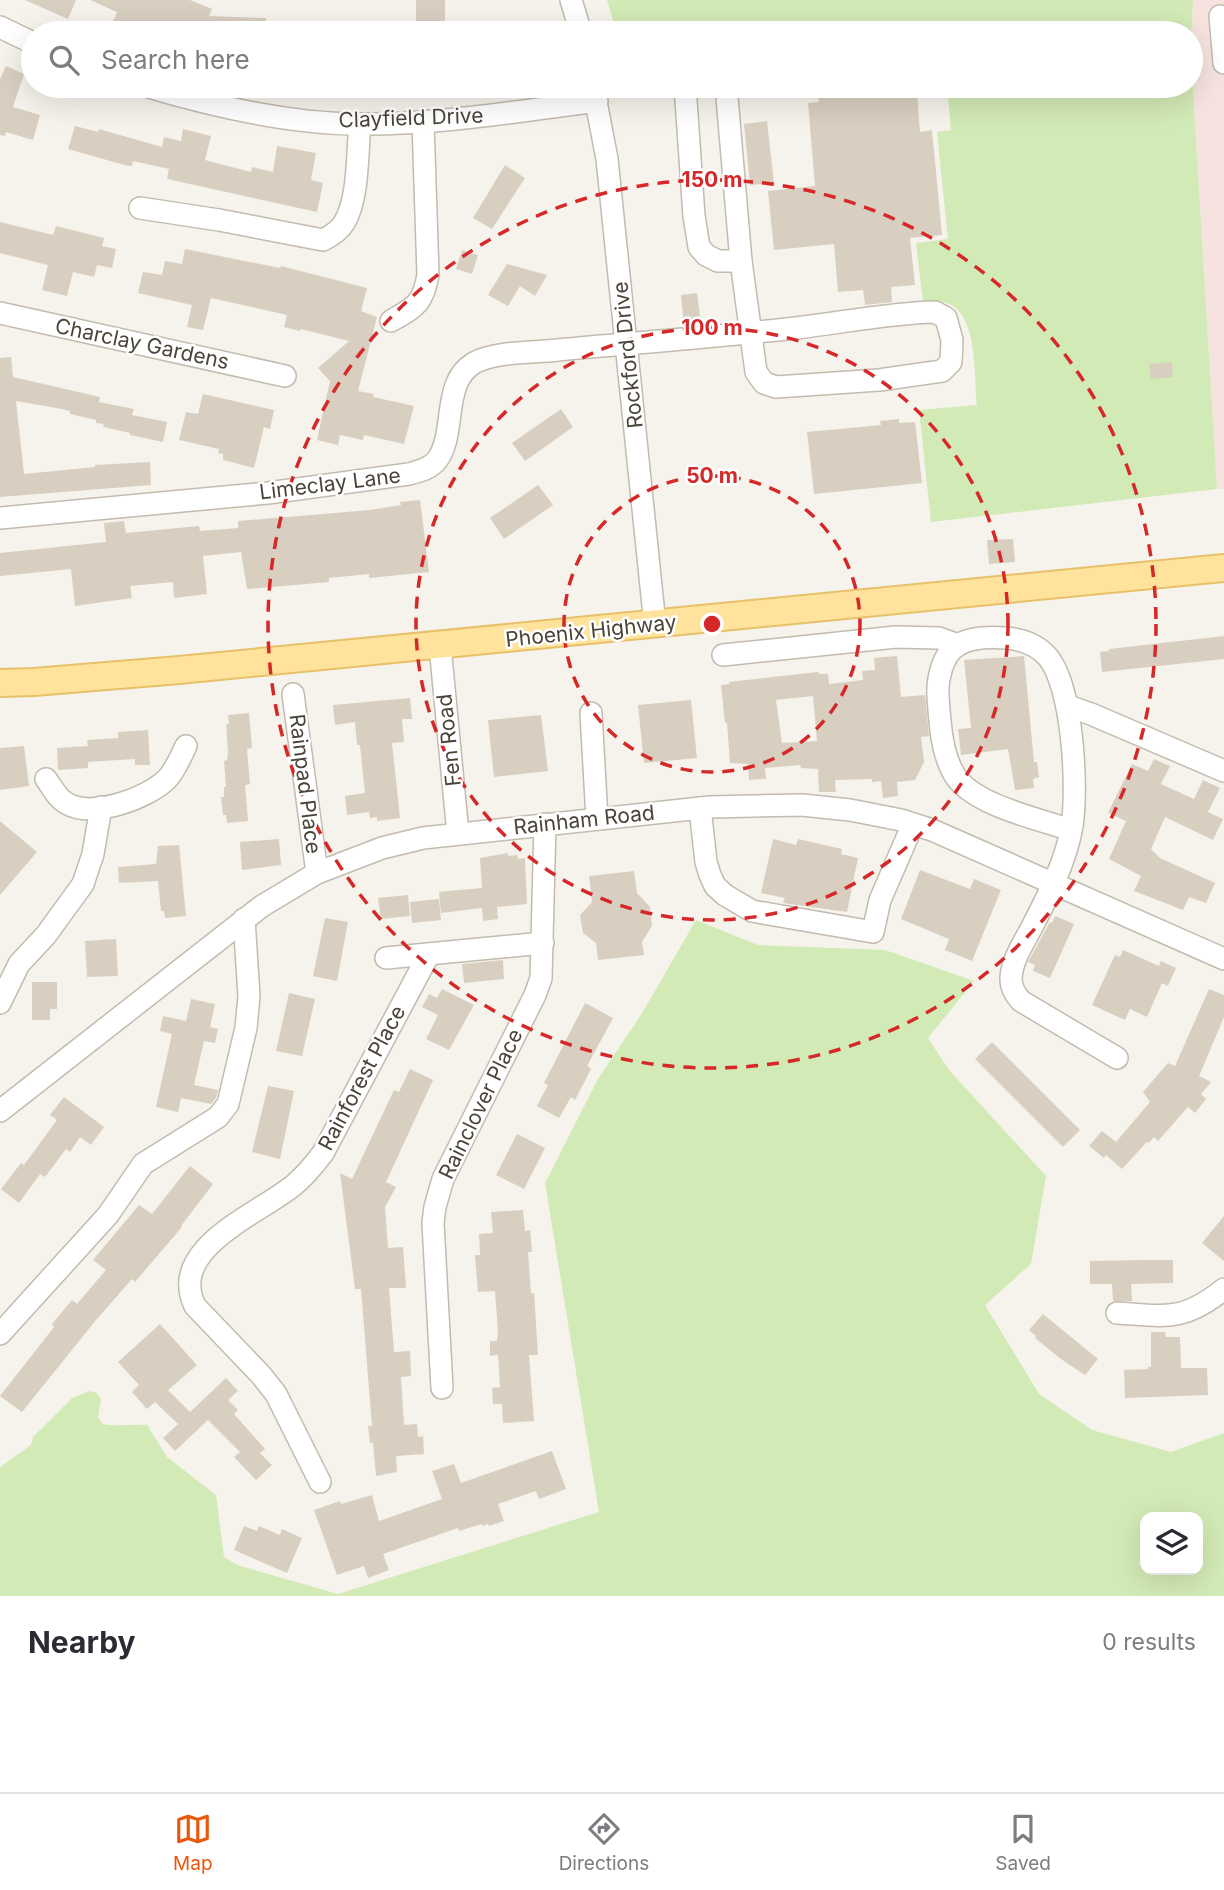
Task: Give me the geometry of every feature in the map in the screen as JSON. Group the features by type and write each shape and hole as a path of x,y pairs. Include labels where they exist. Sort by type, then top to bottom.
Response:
{"main road":[{"name":"Phoenix Highway","path":"0,683 87,678 440,646 1224,568"}],"street":[{"path":"571,0 577,21"},
{"path":"1220,16 1224,63"},
{"path":"0,27 21,37"},
{"name":"Clayfield Drive","path":"185,98 284,117 360,124 423,122 570,98"},
{"name":"Rockford Drive","path":"596,98 607,159 628,344 655,625"},
{"path":"686,98 694,216 699,247 706,255 718,261 741,261"},
{"path":"727,98 741,261 756,372 764,383 776,387 879,380 942,371 951,362 950,327 946,318 936,312 751,332"},
{"path":"391,321 415,307 422,299 428,275 423,122"},
{"path":"141,208 323,240 344,225 349,213 360,124"},
{"name":"Charclay Gardens","path":"0,313 285,376"},
{"name":"Limeclay Lane","path":"0,518 268,492 409,474 436,461 442,450 458,381 464,371 488,357 751,332"},
{"path":"723,655 896,636 939,638 958,645"},
{"path":"1071,830 984,800 955,776 947,758 938,692 941,668 949,653 958,645 991,637 1018,639 1037,647 1049,658 1068,706 1074,798 1071,830 1055,883 1017,957 1011,980 1013,993 1032,1009 1117,1059"},
{"name":"Fen Road","path":"440,646 458,834"},
{"name":"Rainpad Place","path":"293,694 317,873"},
{"path":"1068,706 1224,771"},
{"path":"591,713 597,819"},
{"path":"46,779 66,804 81,808 101,807 136,799 152,790 176,769 186,746"},
{"name":"Rainham Road","path":"0,1111 244,919 317,873 382,848 423,838 700,808 802,805 850,810 914,824 1055,883 1224,960"},
{"path":"0,1003 19,964 46,935 83,884 93,854 101,807"},
{"path":"700,808 706,862 715,886 725,895 752,911 873,932 880,900 914,824"},
{"name":"Rainclover Place","path":"442,1388 435,1207 451,1161 541,978 545,824"},
{"path":"0,1334 107,1215 143,1164 218,1116 228,1104 246,1028 249,996 244,919"},
{"path":"386,958 542,943"},
{"name":"Rainforest Place","path":"320,1482 276,1394 195,1306 189,1293 189,1278 202,1252 219,1235 294,1185 317,1161 429,954"},
{"path":"1117,1313 1175,1316 1194,1310 1224,1289"}],"shaded area":[{"path":"1193,0 1224,0 1224,489 1217,489 1194,98 1203,98 1203,21 1192,21"}],"green space":[{"path":"607,0 1193,0 1192,21 613,21"},
{"path":"948,98 1194,98 1217,489 931,522 919,410 977,405 975,364 966,322 950,304 923,302 916,243 948,239 937,132 951,130"},
{"path":"696,920 758,945 885,950 974,981 928,1038 949,1070 1046,1176 1031,1264 985,1305 1039,1394 1092,1430 1171,1452 1224,1433 1224,1596 0,1596 0,1467 31,1445 33,1437 72,1398 90,1391 97,1393 101,1399 98,1418 103,1424 147,1425 167,1457 216,1495 224,1557 237,1565 338,1594 599,1512 545,1183 598,1079 641,1015"}],"building":[{"path":"25,0 76,0 68,19"},
{"path":"90,0 190,0 212,9 209,16 266,18 266,21 113,21 117,12"},
{"path":"416,0 445,0 445,21 416,21"},
{"path":"6,66 21,73 21,83 13,107 40,115 33,140 6,132 5,136 0,135 0,79"},
{"path":"818,98 917,98 920,132 932,130 942,235 910,238 915,285 891,287 892,302 865,305 863,290 838,292 834,244 774,250 768,191 815,186 808,103 819,102"},
{"path":"767,121 774,183 750,185 744,124"},
{"path":"75,126 98,132 99,129 162,147 164,137 181,141 183,129 211,136 205,160 251,172 252,167 273,172 277,146 316,153 311,180 323,183 317,212 167,179 169,169 133,161 132,166 128,166 68,149"},
{"path":"505,165 525,178 492,229 473,218"},
{"path":"0,222 53,235 56,226 104,238 102,246 116,249 112,268 97,265 94,277 73,272 67,296 42,290 48,265 0,253"},
{"path":"185,249 280,268 281,266 367,288 361,311 377,317 358,391 414,406 404,444 364,435 363,440 340,435 338,445 317,440 330,381 318,368 349,341 284,327 287,315 211,298 203,330 187,327 192,305 138,293 143,272 162,275 165,261 182,264"},
{"path":"462,250 478,255 472,274 456,269"},
{"path":"507,264 547,275 535,296 520,286 508,306 488,295"},
{"path":"697,293 701,324 684,325 681,295"},
{"path":"11,357 13,377 100,397 99,402 134,409 132,415 167,422 163,442 103,427 104,424 96,423 96,420 70,414 70,411 16,401 24,474 95,465 150,462 151,485 0,497 0,358"},
{"path":"1172,362 1173,377 1151,379 1149,364"},
{"path":"203,394 274,410 270,429 264,427 254,468 223,460 223,454 218,453 219,449 179,440 186,412 198,414"},
{"path":"561,409 573,427 525,461 512,443"},
{"path":"899,419 899,423 915,422 922,483 814,494 807,432 881,425 880,421"},
{"path":"538,485 553,505 504,539 490,518"},
{"path":"420,500 429,572 369,578 369,574 329,578 329,582 247,589 241,552 203,556 207,594 174,598 173,582 130,586 132,598 75,606 71,569 0,576 0,553 106,542 104,523 124,521 126,533 199,526 200,531 238,528 238,521 370,510"},
{"path":"1013,539 1015,562 989,564 987,540"},
{"path":"1224,636 1224,659 1102,672 1100,652 1109,649"},
{"path":"897,656 901,697 925,695 929,736 921,737 924,762 915,780 897,782 898,796 883,798 881,781 872,782 872,779 835,780 836,792 819,792 818,769 801,768 800,765 765,768 766,779 749,780 748,764 730,763 721,685 818,672 828,674 829,684 863,680 862,671 875,670 874,658","holes":["813,696 817,741 782,743 776,700"]},
{"path":"1024,656 1034,762 1037,762 1039,777 1033,779 1034,788 1015,790 1008,749 961,755 958,729 971,728 964,660"},
{"path":"410,698 412,719 402,719 404,742 392,743 400,818 377,821 377,817 370,818 369,812 347,815 345,796 365,793 360,745 357,745 355,722 335,725 333,705"},
{"path":"691,700 697,758 644,763 638,705"},
{"path":"249,713 252,748 247,749 250,784 245,785 248,821 227,823 221,797 224,797 226,787 226,724 229,724 228,715"},
{"path":"541,715 548,771 494,777 488,720"},
{"path":"148,730 150,765 135,765 135,759 88,762 88,768 58,770 57,748 88,746 87,740 118,738 118,732"},
{"path":"24,746 29,786 0,790 0,748"},
{"path":"1154,759 1170,766 1161,784 1194,799 1203,780 1220,788 1208,812 1223,819 1213,840 1165,817 1151,849 1160,858 1215,883 1206,903 1189,897 1183,910 1134,891 1141,876 1109,859 1126,821 1108,813 1132,764 1148,771"},
{"path":"0,821 37,852 0,895"},
{"path":"279,839 281,865 242,870 240,842"},
{"path":"773,839 796,845 798,839 842,849 841,854 858,858 847,912 783,903 785,898 761,893"},
{"path":"179,845 186,916 165,918 164,911 161,911 158,881 119,883 118,867 156,864 158,846"},
{"path":"508,853 508,856 517,855 518,859 525,858 527,904 497,907 498,919 483,921 482,908 441,913 439,892 482,888 480,858"},
{"path":"920,870 970,889 974,879 1001,890 972,961 945,950 949,939 901,919"},
{"path":"634,871 637,893 650,907 652,926 642,942 644,955 598,960 596,943 583,933 580,915 592,902 589,876"},
{"path":"408,895 410,916 381,919 378,898"},
{"path":"439,899 441,920 412,923 410,902"},
{"path":"1055,916 1074,924 1050,978 1033,971 1035,965 1028,962"},
{"path":"325,918 348,922 337,981 313,976"},
{"path":"116,939 118,976 87,977 85,941"},
{"path":"1123,950 1159,966 1161,961 1176,968 1168,986 1162,983 1147,1017 1130,1009 1125,1020 1092,1005 1115,955 1120,957"},
{"path":"503,960 504,979 464,983 462,964"},
{"path":"32,982 57,982 57,1009 50,1009 50,1020 32,1020"},
{"path":"442,989 474,1005 449,1050 426,1039 438,1015 422,1007 429,994 437,998"},
{"path":"1209,989 1224,995 1224,1017 1199,1076 1211,1082 1201,1094 1206,1099 1195,1113 1188,1107 1158,1141 1154,1137 1147,1142 1122,1169 1106,1155 1104,1158 1089,1146 1102,1131 1116,1142 1150,1102 1143,1092 1168,1063 1175,1066"},
{"path":"289,993 315,999 302,1056 276,1051"},
{"path":"191,999 215,1004 210,1027 218,1029 215,1043 204,1041 194,1085 218,1090 211,1104 181,1098 178,1112 156,1107 172,1034 160,1031 163,1016 186,1021"},
{"path":"585,1003 613,1018 587,1066 591,1069 575,1100 571,1097 559,1118 537,1106 548,1085 544,1083"},
{"path":"992,1042 1080,1130 1063,1147 975,1059"},
{"path":"410,1069 433,1080 386,1182 396,1187 385,1207 388,1248 403,1247 406,1288 389,1288 394,1352 410,1351 411,1376 401,1377 404,1425 417,1424 418,1437 423,1436 424,1454 396,1456 397,1472 376,1476 373,1443 370,1443 368,1426 372,1426 361,1289 355,1289 340,1173 352,1179 394,1090 399,1092"},
{"path":"268,1086 294,1091 280,1159 252,1152"},
{"path":"64,1097 104,1127 91,1145 80,1137 70,1152 66,1149 45,1177 40,1174 19,1203 1,1189 21,1163 24,1165 57,1120 50,1115"},
{"path":"517,1134 545,1148 524,1189 496,1175"},
{"path":"190,1166 213,1184 182,1227 135,1282 132,1279 96,1320 22,1412 0,1396 72,1300 77,1304 106,1270 93,1260 139,1205 152,1214"},
{"path":"523,1210 525,1231 530,1230 532,1252 528,1252 538,1355 529,1355 534,1421 503,1423 502,1404 493,1404 492,1388 500,1387 498,1355 490,1356 490,1341 497,1341 498,1332 495,1291 478,1292 475,1255 480,1255 479,1234 493,1233 491,1212"},
{"path":"1224,1216 1224,1261 1202,1243"},
{"path":"1173,1260 1173,1283 1131,1284 1132,1301 1113,1301 1112,1284 1090,1284 1090,1261"},
{"path":"1043,1314 1098,1359 1085,1375 1061,1359 1029,1330"},
{"path":"160,1324 197,1365 168,1390 190,1412 226,1378 238,1391 228,1400 238,1410 234,1414 265,1449 260,1453 272,1465 256,1480 234,1457 240,1452 208,1420 175,1451 163,1438 178,1424 155,1402 147,1409 132,1392 139,1385 118,1362"},
{"path":"1151,1332 1165,1332 1166,1337 1180,1337 1181,1368 1207,1368 1208,1395 1125,1398 1124,1370 1151,1367"},
{"path":"552,1451 566,1489 539,1499 536,1491 498,1504 504,1521 459,1531 458,1528 383,1554 389,1570 368,1578 364,1566 337,1575 314,1510 340,1501 341,1504 372,1495 379,1521 442,1499 432,1471 454,1464 461,1483"},
{"path":"244,1526 257,1531 259,1526 280,1535 282,1529 302,1538 287,1573 234,1550"}]}
